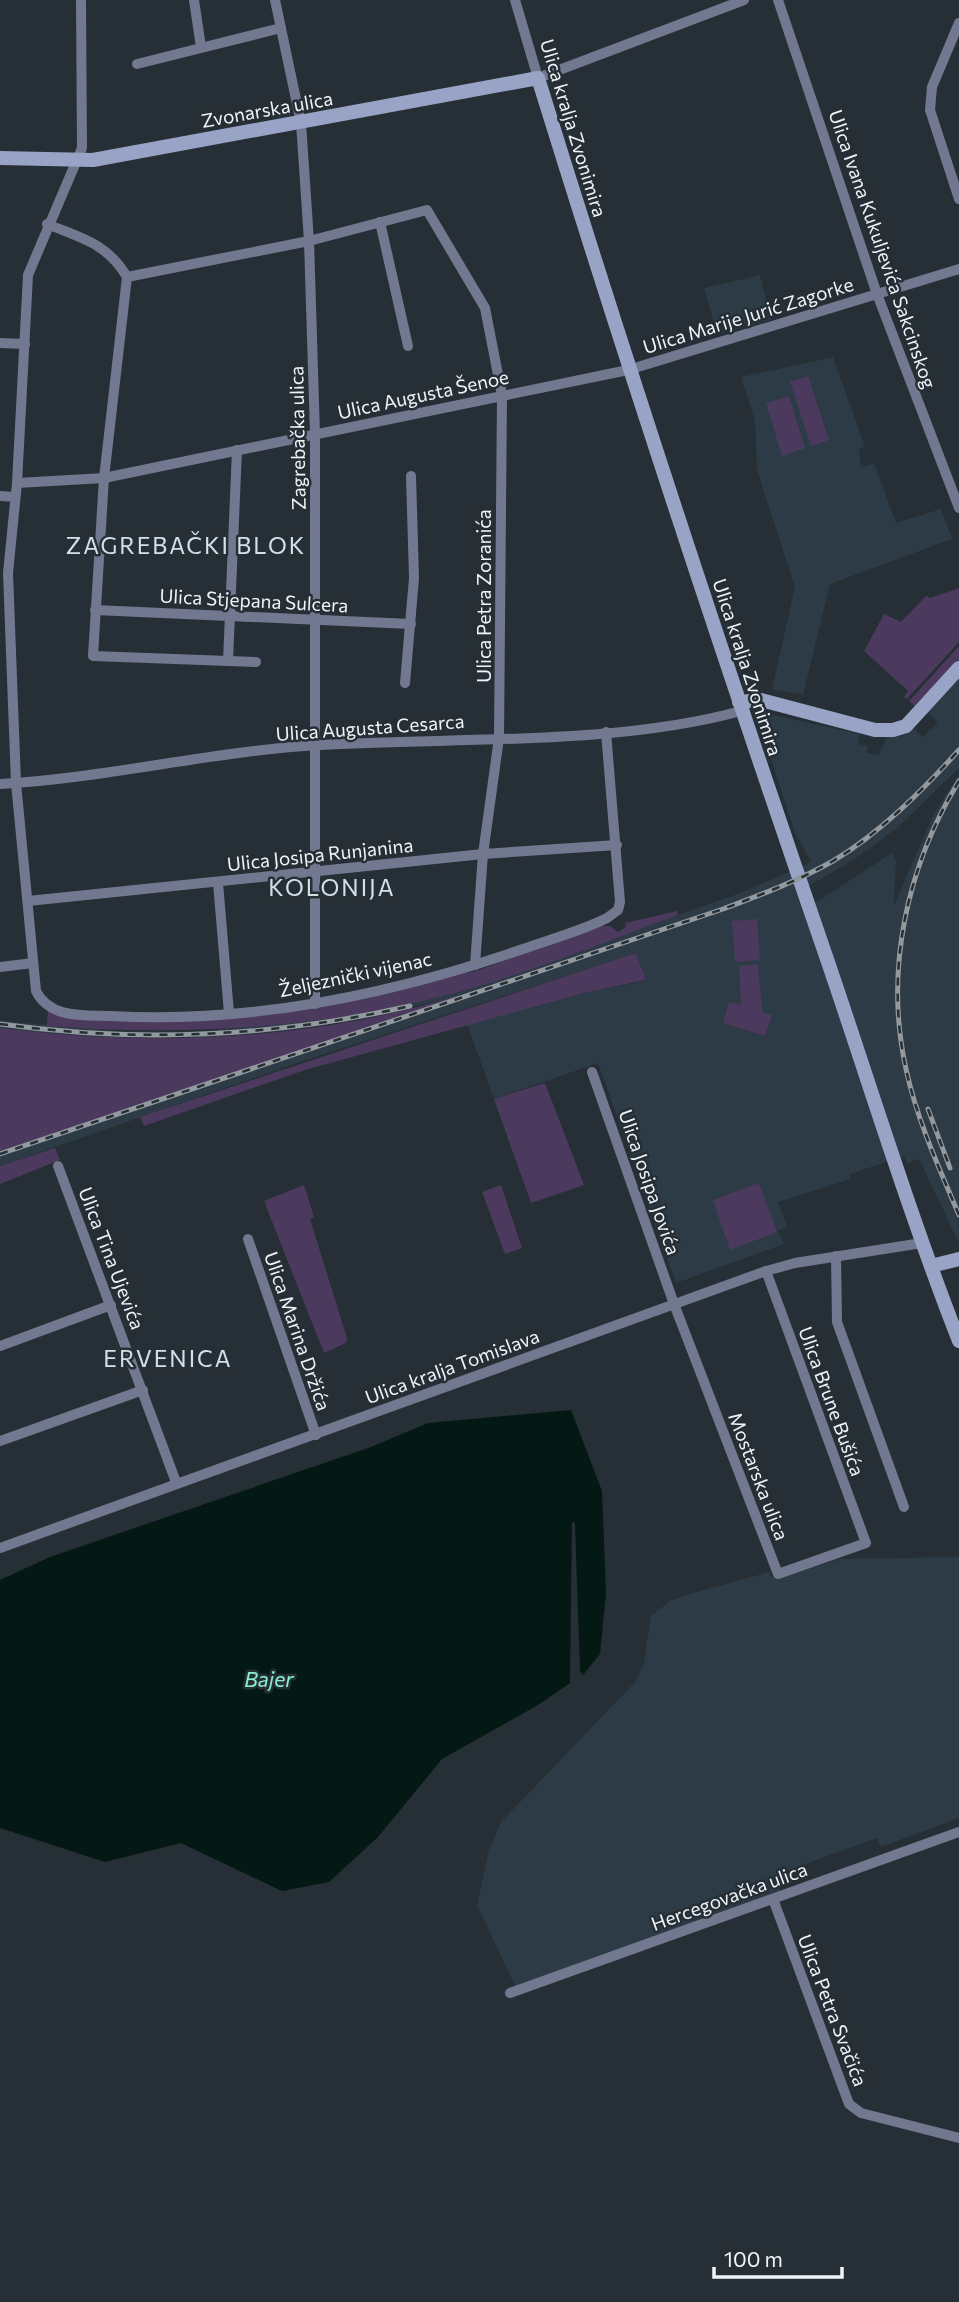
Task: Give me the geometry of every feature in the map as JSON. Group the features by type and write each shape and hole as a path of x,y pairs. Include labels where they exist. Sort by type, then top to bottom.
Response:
{"main road":[{"name":"Zvonarska ulica","path":"0,158 77,161 301,123 538,78"},
{"name":"Ulica kralja Zvonimira","path":"538,78 628,370 922,1243 959,1341"},
{"path":"740,706 761,700 875,730 893,730 906,726 959,668"},
{"path":"931,1266 959,1259"}],"street":[{"path":"0,967 33,963 5,681 8,573 17,483 28,275 83,142 81,0"},
{"path":"194,0 201,47"},
{"name":"Zagrebačka ulica","path":"275,0 301,123 309,241 315,434 317,745 314,1004"},
{"name":"Ulica kralja Zvonimira","path":"515,0 538,78"},
{"path":"538,78 744,0"},
{"name":"Ulica Ivana Kukuljevića Sakcinskog","path":"778,0 877,294 959,508"},
{"path":"959,23 932,87 930,110 959,199"},
{"path":"137,64 190,53 201,47 281,28"},
{"name":"Ulica Petra Zoranića","path":"380,222 427,210 485,308 502,395 499,738 484,854 475,965"},
{"path":"127,276 309,241 380,222 408,346"},
{"path":"47,224 102,247 116,257 127,276 104,478 93,656 256,662"},
{"name":"Ulica Marije Jurić Zagorke","path":"628,370 959,269"},
{"path":"0,343 25,344"},
{"name":"Ulica Augusta Šenoe","path":"17,483 104,478 628,370"},
{"path":"228,662 237,450"},
{"path":"405,683 414,578 411,476"},
{"path":"0,496 15,497"},
{"name":"Ulica Stjepana Sulcera","path":"95,610 411,624"},
{"name":"Ulica Augusta Cesarca","path":"0,784 317,745 606,732 718,717 740,706"},
{"path":"606,732 617,845"},
{"name":"Ulica Josipa Runjanina","path":"28,901 315,874 484,854 617,845"},
{"name":"Željeznički vijenac","path":"33,963 36,991 48,1007 76,1014 142,1018 314,1004 475,965 597,923 618,910 620,902 617,845"},
{"path":"218,883 229,1013"},
{"name":"Ulica Josipa Jovića","path":"593,1072 674,1304"},
{"name":"Ulica Tina Ujevića","path":"58,1166 176,1482"},
{"name":"Ulica Marina Držića","path":"247,1238 316,1434"},
{"name":"Ulica kralja Tomislava","path":"0,1548 176,1482 766,1271 836,1256 922,1243"},
{"path":"836,1256 837,1322 904,1507"},
{"name":"Ulica Brune Bušića","path":"766,1271 866,1543"},
{"name":"Mostarska ulica","path":"674,1304 778,1574 866,1543"},
{"path":"0,1346 111,1305"},
{"path":"0,1441 143,1391"},
{"name":"Hercegovačka ulica","path":"510,1993 959,1832"},
{"name":"Ulica Petra Svačića","path":"773,1899 849,2104 862,2113 959,2138"}],"shaded area":[{"path":"760,275 771,320 717,334 704,288"},
{"path":"833,357 865,447 859,449 861,468 874,463 896,523 941,509 952,539 830,584 803,695 772,689 795,587 757,470 755,421 741,377"},
{"path":"808,376 829,440 811,446 790,382"},
{"path":"789,396 805,448 782,456 766,403"},
{"path":"959,588 959,642 907,699 904,697 908,691 864,651 884,614 901,622 926,596 930,598"},
{"path":"959,646 959,660 914,706 909,701"},
{"path":"959,674 959,768 897,828 855,859 807,887 813,902 818,901 892,853 896,860 894,905 933,815 959,774 959,1243 919,1159 907,1163 904,1156 850,1174 851,1179 778,1202 787,1227 778,1231 784,1244 676,1283 598,1063 494,1099 467,1024 588,992 646,981 636,953 297,1063 0,1166 0,1152 456,997 329,1024 209,1037 106,1037 33,1032 0,1028 0,1021 120,1031 196,1032 328,1019 474,987 743,892 811,862 795,833 759,722 764,713 860,734 858,744 868,746 866,753 879,755 887,736 911,727 923,737 938,723 926,710"},
{"path":"677,911 678,915 499,980 420,1002 368,1012 315,1021 208,1029 47,1026 48,1011 232,1017 476,971 600,926 610,926 618,932 626,927 625,923"},
{"path":"757,919 760,960 735,962 732,921"},
{"path":"636,953 646,980 588,992 305,1070 144,1126 140,1117"},
{"path":"758,964 762,1012 772,1015 765,1036 723,1023 729,1002 741,1005 739,966"},
{"path":"456,996 0,1152 0,1028 114,1037 230,1036 344,1023"},
{"path":"545,1083 584,1185 531,1203 494,1099"},
{"path":"55,1148 60,1160 0,1184 0,1166"},
{"path":"759,1183 777,1232 730,1250 713,1200"},
{"path":"304,1185 314,1217 310,1219 347,1338 346,1343 324,1353 264,1201"},
{"path":"501,1185 522,1248 505,1254 482,1192"},
{"path":"959,1557 959,1818 881,1847 877,1838 775,1875 781,1893 515,1986 477,1905 489,1850 501,1822 637,1680 644,1662 651,1616 670,1601 686,1595 769,1572 771,1576 779,1578 840,1559"}],"water":[{"name":"Bajer","path":"571,1410 602,1491 606,1593 600,1654 583,1675 580,1671 575,1523 572,1522 570,1683 538,1705 442,1759 378,1837 329,1882 282,1891 181,1843 105,1862 0,1828 0,1580 50,1557 371,1447 428,1423"}],"railway":[{"path":"0,1154 723,909 779,887 833,861 867,838 915,796 959,750"},
{"path":"959,781 941,814 914,883 899,957 898,994 900,1032 916,1107 959,1215"},
{"path":"0,1024 103,1034 206,1034 308,1025 410,1006"},
{"path":"928,1109 950,1168"}],"district":[{"name":"ZAGREBAČKI BLOK","path":"186,545"},
{"name":"KOLONIJA","path":"332,887"},
{"name":"ERVENICA","path":"168,1358"}]}
